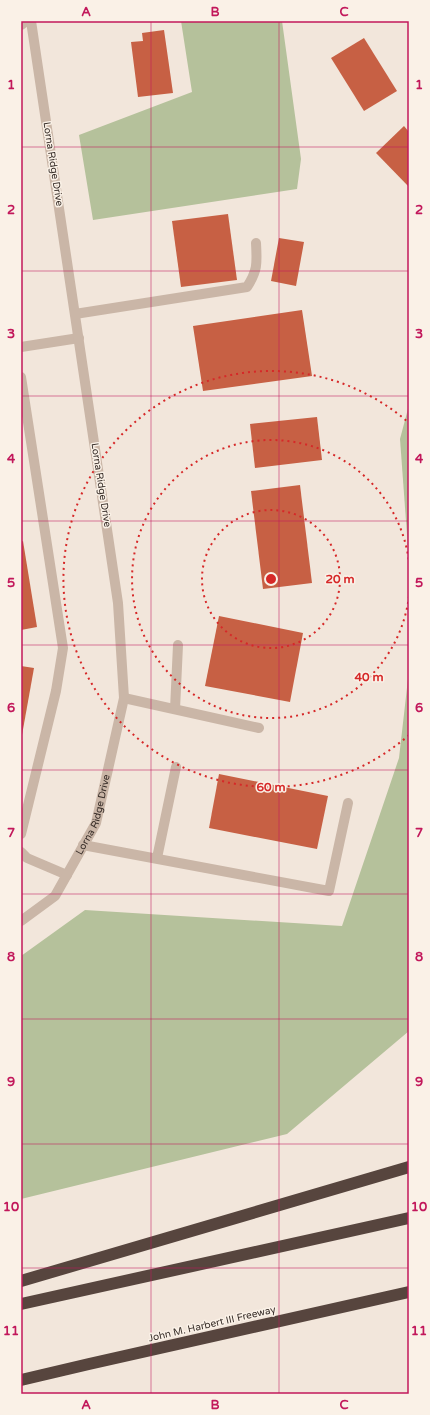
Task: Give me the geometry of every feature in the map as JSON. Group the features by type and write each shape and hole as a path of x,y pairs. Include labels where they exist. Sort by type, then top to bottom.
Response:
{"highway":[{"path":"21,1281 409,1167"},
{"path":"21,1304 409,1218"},
{"name":"John M. Harbert III Freeway","path":"21,1380 409,1292"}],"street":[{"path":"21,25 26,21"},
{"name":"Lorna Ridge Drive","path":"21,921 55,896 96,823 124,698 118,603 31,21"},
{"path":"75,314 246,287 254,276 257,262 256,243"},
{"path":"21,347 78,338"},
{"path":"21,377 63,648 56,691 21,834"},
{"path":"175,709 178,645"},
{"path":"124,698 259,728"},
{"path":"157,858 176,767"},
{"path":"84,845 329,891 348,803"},
{"path":"21,852 27,858 67,875"}],"green space":[{"path":"181,21 282,21 301,159 297,189 93,220 79,135 192,92"},
{"path":"409,405 409,562 400,439"},
{"path":"409,670 409,1031 287,1134 21,1199 21,956 85,910 342,926 399,758"}],"building":[{"path":"164,30 173,93 138,97 131,42 143,41 142,33"},
{"path":"364,38 397,91 364,111 331,58"},
{"path":"404,126 409,132 409,187 376,153"},
{"path":"228,214 237,280 181,287 172,221"},
{"path":"279,238 304,242 296,286 271,281"},
{"path":"302,310 312,376 203,391 193,326"},
{"path":"317,417 322,460 255,468 250,424"},
{"path":"300,485 312,583 263,589 251,491"},
{"path":"23,541 37,627 21,630 21,542"},
{"path":"219,616 303,633 290,702 205,686"},
{"path":"21,666 34,668 22,735 21,735"},
{"path":"219,774 328,796 317,849 209,828"}]}
